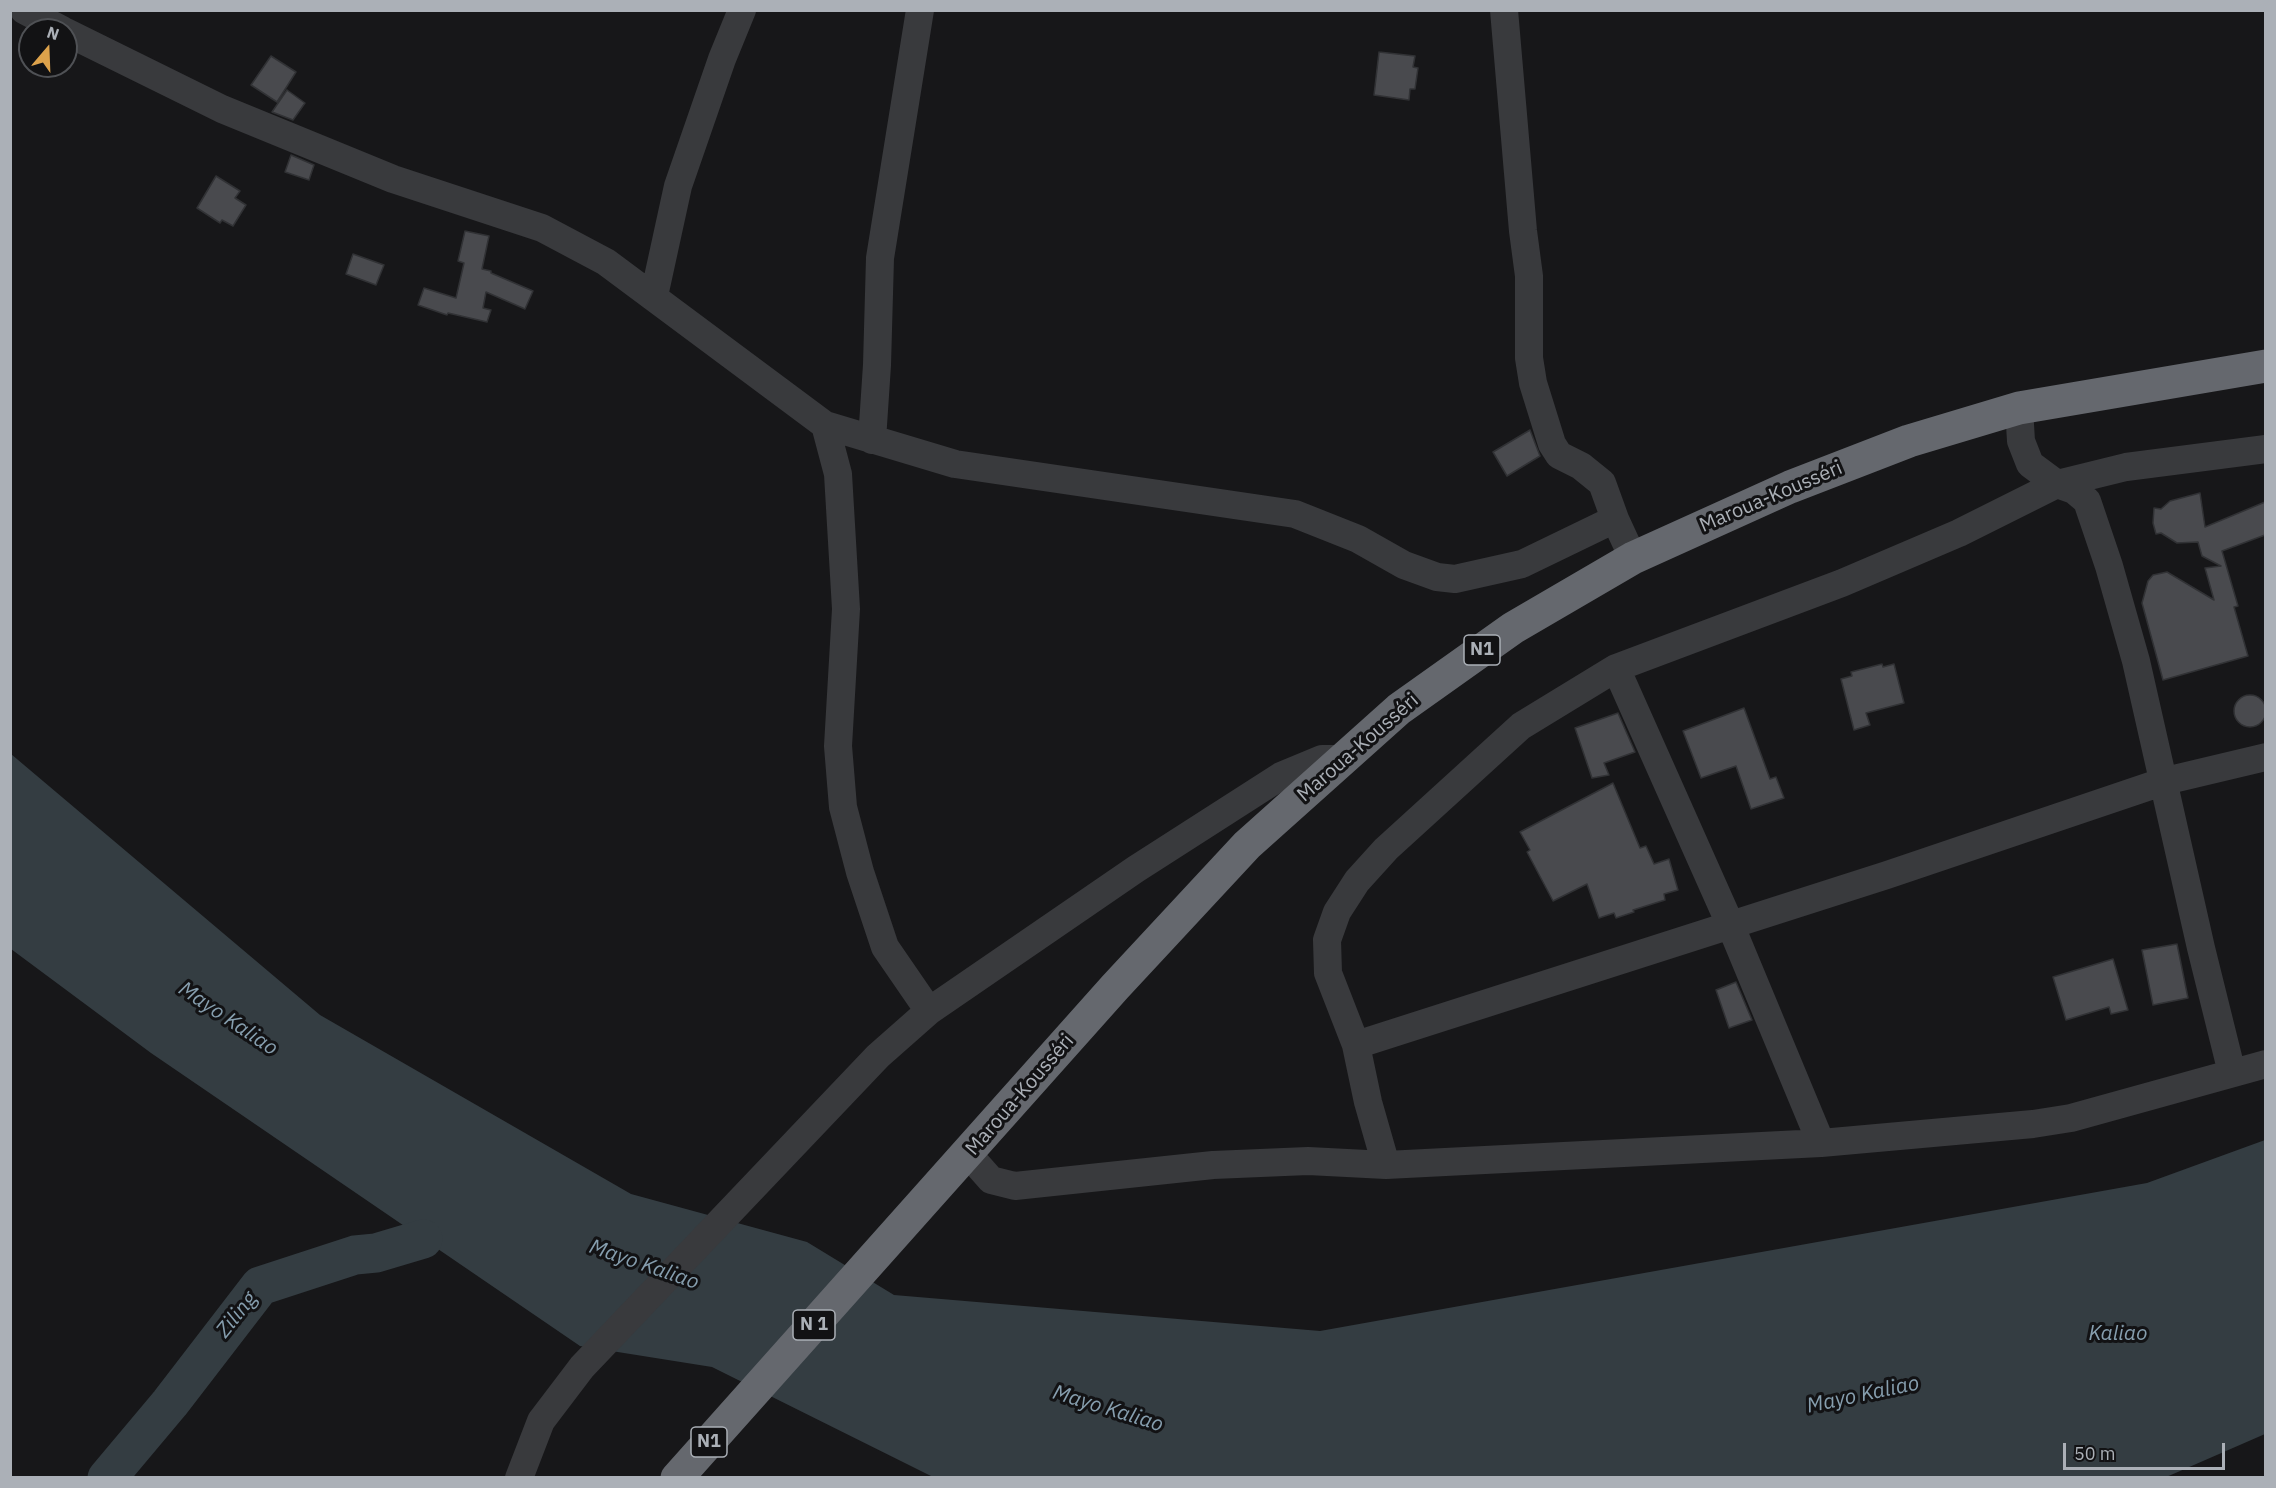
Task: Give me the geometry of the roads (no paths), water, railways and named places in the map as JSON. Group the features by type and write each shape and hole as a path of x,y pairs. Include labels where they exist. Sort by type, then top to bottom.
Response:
{"highway":[{"name":"Maroua-Kousséri","path":"677,1478 1115,987 1246,845 1399,709 1513,628 1633,558 1801,482 1909,441 2019,408 2265,366"}],"street":[{"path":"24,10 39,18"},
{"path":"654,296 678,186 722,59 742,10"},
{"path":"872,440 880,258 920,10"},
{"path":"1504,10 1529,276 1529,358 1533,383 1552,444 1559,455 1581,466 1602,483 1614,519 1633,558"},
{"path":"78,38 222,109 393,179 542,228 606,262 825,425 872,440 955,464 1294,514 1358,539 1404,565 1437,577 1455,579 1522,564 1614,519"},
{"path":"2019,408 2021,441 2030,464 2057,484 2074,490 2087,501 2109,566 2136,661 2201,948 2232,1072"},
{"path":"825,425 838,474 846,609 838,746 843,807 860,872 885,947 930,1011"},
{"path":"1386,1165 1368,1102 1356,1045 1328,973 1327,940 1337,912 1357,881 1386,849 1521,726 1616,669 1842,583 1959,533 2057,484 2126,467 2265,449"},
{"path":"1616,669 1730,924 1821,1143"},
{"path":"1356,1045 1887,875 2165,781 2265,758"},
{"path":"519,1478 541,1421 582,1367 878,1056 930,1011 1136,869 1281,776 1322,759 1344,759"},
{"path":"968,1154 991,1180 1015,1186 1213,1165 1308,1161 1386,1165 1821,1143 2033,1124 2071,1118 2265,1064"}],"water":[{"name":"Kaliao","path":"11,754 320,1015 631,1194 807,1242 894,1295 1320,1331 2147,1183 2265,1140 2265,1434 2164,1478 933,1477 712,1367 580,1346 151,1053 11,949"}],"waterway":[{"name":"Ziling","path":"107,1478 170,1403 260,1286 355,1255 376,1253 423,1239"}],"water label":[{"name":"Mayo Kaliao","path":"228,1019"},
{"name":"Mayo Kaliao","path":"644,1265"},
{"name":"Mayo Kaliao","path":"1863,1395"},
{"name":"Mayo Kaliao","path":"1108,1409"}]}
